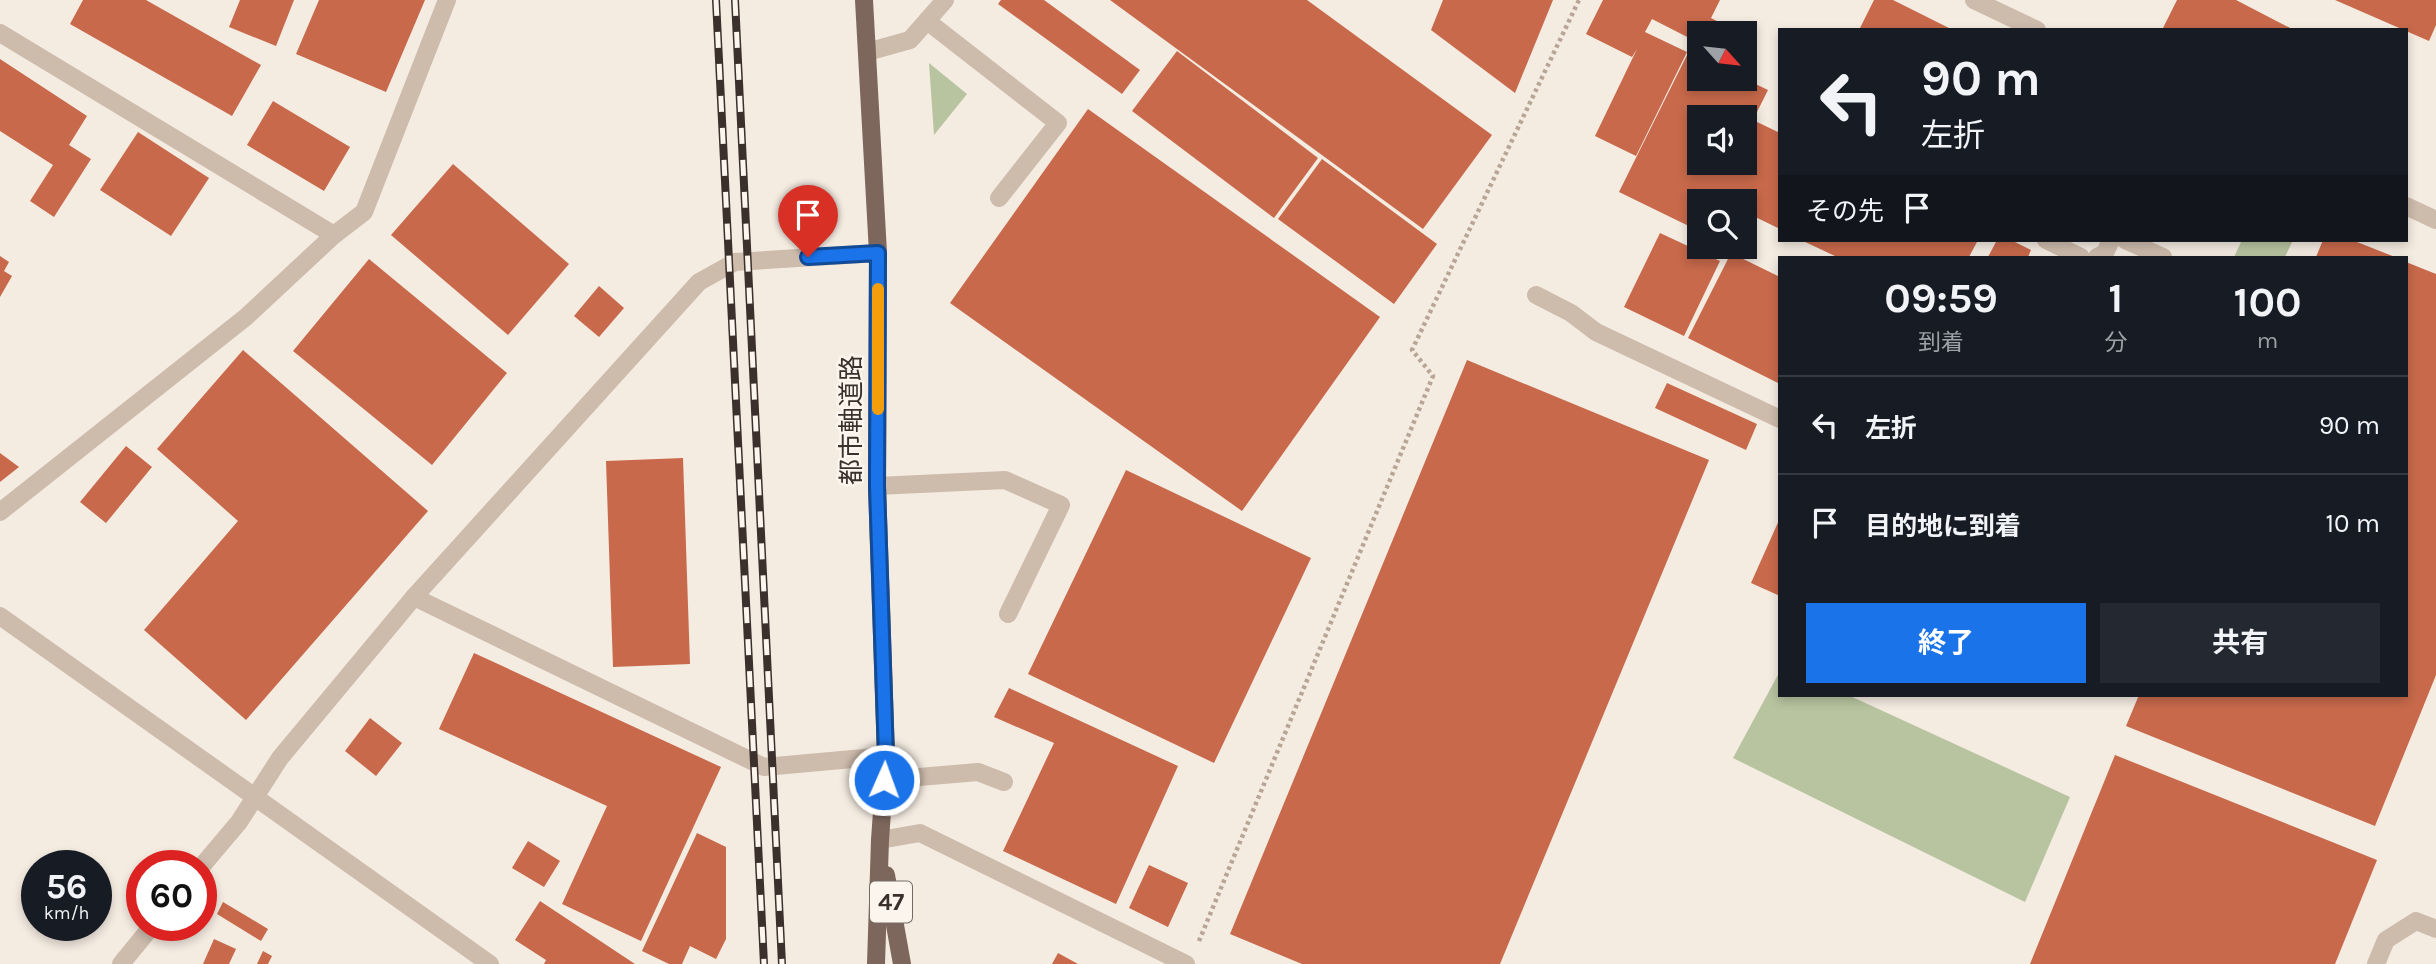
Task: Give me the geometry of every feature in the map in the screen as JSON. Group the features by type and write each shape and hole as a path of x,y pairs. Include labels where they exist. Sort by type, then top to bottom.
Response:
{"main road":[{"name":"都市軸道路","path":"864,0 878,253 877,486 886,756 876,964"},
{"name":"都市軸道路","path":"880,841 902,964"}],"street":[{"path":"0,512 246,317 334,235 364,212 446,0"},
{"path":"867,52 910,40 944,0"},
{"path":"1975,0 2033,28"},
{"path":"927,22 1058,123 999,198"},
{"path":"0,33 334,235"},
{"path":"2408,207 2436,220"},
{"path":"2050,242 2079,256"},
{"path":"2099,256 2105,253 2111,242"},
{"path":"2129,242 2161,256"},
{"path":"215,850 239,821 280,758 414,597 699,282 735,262 878,253"},
{"path":"1536,295 1571,313 1596,332 1778,418"},
{"path":"877,486 1005,480 1061,505 1008,614"},
{"path":"414,597 764,767 886,756"},
{"path":"0,616 490,964"},
{"path":"884,780 978,772 1004,782"},
{"path":"880,841 920,833 1190,958"},
{"path":"2376,964 2386,940 2416,921 2436,929"},
{"path":"121,964 140,941"}],"path":[{"path":"1190,958 1433,376 1412,350 1579,0"}],"green space":[{"path":"929,63 967,94 934,135"},
{"path":"2241,242 2292,242 2285,256 2234,256"},
{"path":"1778,675 1778,697 1852,697 2070,797 2025,902 1733,758"}],"building":[{"path":"83,0 146,0 261,65 232,116 70,24"},
{"path":"240,0 294,0 276,46 229,27"},
{"path":"319,0 425,0 386,92 296,54"},
{"path":"1001,0 1044,0 1140,70 1122,94 998,4"},
{"path":"1110,0 1307,0 1492,135 1423,229"},
{"path":"1443,0 1553,0 1515,93 1431,30"},
{"path":"1603,0 1720,0 1711,18 1717,21 1687,21 1687,37 1652,19 1645,32 1687,52 1636,156 1595,136 1637,49 1632,57 1586,34"},
{"path":"1874,0 1893,0 1949,28 1860,28"},
{"path":"2177,0 2236,0 2290,28 2163,28"},
{"path":"2335,0 2436,0 2436,25 2429,41 2408,32 2408,28 2399,28"},
{"path":"1177,51 1318,158 1274,218 1132,111"},
{"path":"1687,55 1687,91 1757,91 1757,85 1768,90 1757,112 1757,105 1687,105 1687,175 1757,175 1757,122 1778,132 1778,228 1757,218 1757,189 1687,189 1687,225 1619,192"},
{"path":"0,59 87,116 69,145 91,159 54,217 30,201 53,165 0,131"},
{"path":"273,101 350,147 324,191 247,145"},
{"path":"1088,109 1380,317 1242,511 950,303"},
{"path":"138,132 209,178 171,236 100,190"},
{"path":"1322,159 1437,244 1394,304 1278,219"},
{"path":"453,164 569,264 508,335 391,235"},
{"path":"1660,233 1687,246 1687,259 1720,261 1684,336 1624,307"},
{"path":"1805,242 1977,242 1970,256 1835,256"},
{"path":"1996,242 2015,242 2031,250 2028,256 1989,256"},
{"path":"2322,242 2357,242 2392,256 2316,256"},
{"path":"0,256 9,262 4,271 12,276 0,297"},
{"path":"369,259 507,373 432,465 293,351"},
{"path":"1728,259 1743,259 1778,276 1778,383 1688,338"},
{"path":"2408,263 2436,274 2436,675 2375,826 2126,726 2138,697 2408,697"},
{"path":"599,286 624,308 599,337 574,316"},
{"path":"243,350 428,511 246,720 144,630 238,521 157,449"},
{"path":"1467,360 1709,460 1500,964 1302,964 1230,934"},
{"path":"1667,383 1757,424 1746,450 1655,408"},
{"path":"126,446 152,467 106,523 80,502"},
{"path":"0,453 19,467 0,482"},
{"path":"683,458 690,664 613,667 606,461"},
{"path":"1126,470 1311,558 1214,763 1028,674"},
{"path":"1778,522 1778,595 1751,583"},
{"path":"474,653 721,767 641,941 562,904 607,806 439,729"},
{"path":"1009,688 1178,766 1116,904 1003,851 1054,743 994,717"},
{"path":"370,718 402,743 376,776 345,751"},
{"path":"2115,755 2377,860 2335,964 2030,964"},
{"path":"697,833 726,847 726,939 716,959 690,946 682,964 669,964 642,951"},
{"path":"528,841 560,861 544,887 512,868"},
{"path":"1149,865 1188,883 1168,927 1129,908"},
{"path":"540,901 635,964 544,964 546,960 515,940"},
{"path":"223,902 268,929 261,941 217,914"},
{"path":"213,941 236,949 229,964 203,964"},
{"path":"263,951 272,956 268,964 257,964"},
{"path":"1058,953 1078,964 1052,964"}],"railway":[{"path":"716,0 764,964"},
{"path":"735,0 782,964"}],"slow traffic":[{"path":"878,289 878,409"}],"route":[{"path":"808,257 878,253 877,486 886,756 884,780"}]}
